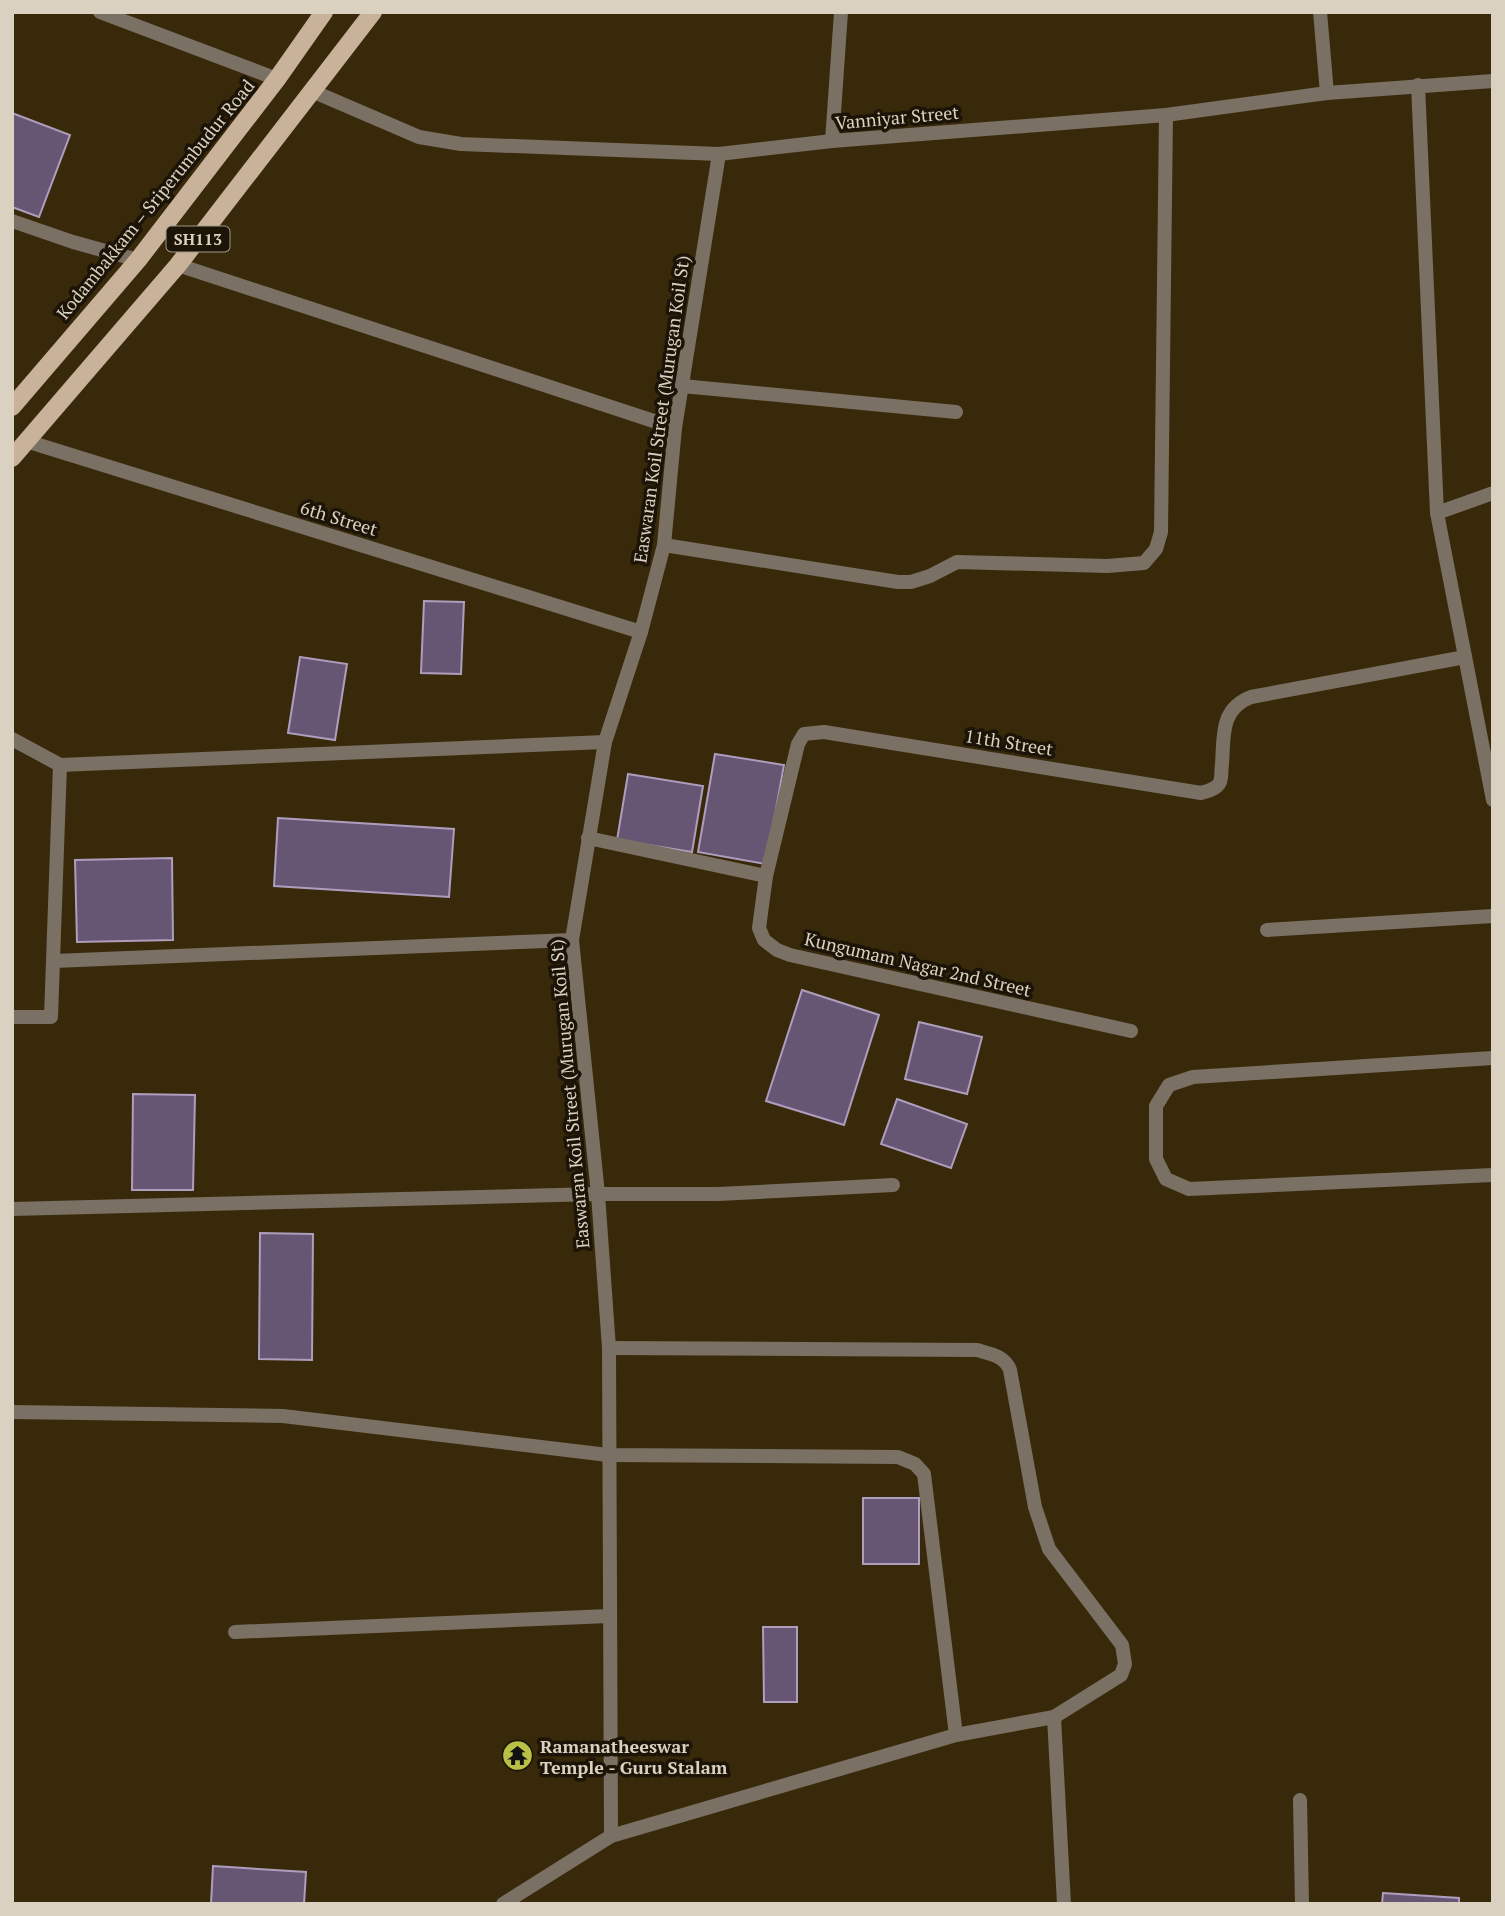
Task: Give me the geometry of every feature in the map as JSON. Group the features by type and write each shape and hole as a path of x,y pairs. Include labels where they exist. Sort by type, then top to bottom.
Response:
{"main road":[{"name":"Kodambakkam – Sriperumbudur Road","path":"12,407 138,260 277,79 324,12"},
{"name":"SH113","path":"12,458 178,265 373,12"}],"street":[{"path":"100,12 277,79"},
{"path":"832,141 841,12"},
{"path":"1320,12 1327,93"},
{"name":"Vanniyar Street","path":"312,91 419,137 451,142 719,154 832,141 1166,115 1327,93 1493,81"},
{"path":"1418,85 1437,513 1493,800"},
{"path":"664,545 898,582 911,582 930,576 957,562 1107,566 1144,563 1156,549 1161,532 1166,115"},
{"name":"Easwaran Koil Street (Murugan Koil St)","path":"611,1836 609,1349 598,1194 572,940 606,742 641,632 664,545 675,428 719,154"},
{"path":"12,221 73,243 138,260"},
{"path":"178,265 675,428"},
{"path":"682,386 956,412"},
{"name":"6th Street","path":"26,442 641,632"},
{"path":"1437,513 1493,493"},
{"name":"11th Street","path":"766,876 798,744 803,734 824,732 1201,793 1213,789 1220,782 1225,726 1231,711 1240,702 1465,657"},
{"path":"12,739 60,765 606,742"},
{"path":"12,1017 51,1017 60,765"},
{"path":"588,838 766,876"},
{"name":"Kungumam Nagar 2nd Street","path":"766,876 760,928 764,940 777,950 1132,1031"},
{"path":"1267,930 1493,916"},
{"path":"54,961 572,940"},
{"path":"1493,1058 1193,1077 1168,1085 1156,1106 1156,1159 1166,1180 1189,1189 1493,1175"},
{"path":"12,1209 598,1194 718,1194 893,1185"},
{"path":"503,1904 611,1836 956,1735 1055,1717 1122,1675 1125,1655 1122,1645 1049,1549 1035,1507 1007,1362 996,1355 978,1350 609,1349"},
{"path":"12,1412 283,1416 608,1455 898,1457 915,1464 924,1474 956,1735"},
{"path":"234,1632 609,1616"},
{"path":"1055,1717 1064,1904"},
{"path":"1300,1800 1302,1904"}],"building":[{"path":"12,113 70,135 39,217 12,207"},
{"path":"424,601 464,602 461,674 421,673"},
{"path":"300,657 347,664 335,740 288,733"},
{"path":"715,754 784,765 766,864 698,852"},
{"path":"628,774 703,786 692,852 617,840"},
{"path":"278,818 454,829 449,897 274,886"},
{"path":"172,858 173,940 77,942 75,860"},
{"path":"802,990 879,1015 844,1125 766,1101"},
{"path":"919,1022 982,1037 967,1094 905,1079"},
{"path":"133,1094 195,1095 193,1190 132,1190"},
{"path":"897,1099 967,1124 951,1168 881,1144"},
{"path":"260,1233 313,1234 312,1360 259,1359"},
{"path":"863,1498 919,1498 919,1564 863,1564"},
{"path":"763,1627 797,1627 797,1702 764,1702"},
{"path":"213,1866 306,1872 304,1904 211,1904"},
{"path":"1383,1893 1459,1898 1459,1904 1382,1904"}],"place":[{"name":"Ramanatheeswar Temple - Guru Stalam","path":"517,1756"}]}
